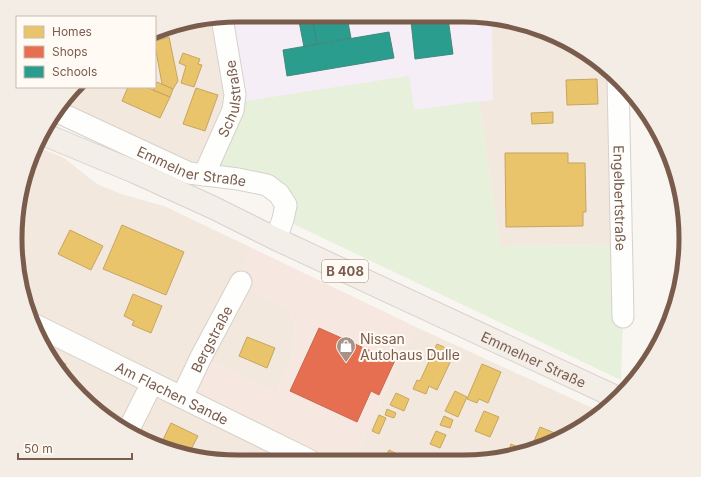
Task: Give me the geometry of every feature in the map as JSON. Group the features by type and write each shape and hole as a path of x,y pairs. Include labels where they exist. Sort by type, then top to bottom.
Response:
{"main road":[{"path":"50,131 71,145"},
{"name":"Emmelner Straße","path":"48,136 135,172 192,198 612,395"}],"street":[{"name":"Schulstraße","path":"204,175 233,110 235,95 223,22"},
{"name":"Engelbertstraße","path":"618,88 623,317"},
{"name":"Emmelner Straße","path":"62,114 189,173 238,179 267,185 279,194 286,205 276,238"},
{"name":"Bergstraße","path":"182,397 201,357 241,282"},
{"name":"Am Flachen Sande","path":"41,328 299,455"},
{"path":"130,426 152,383"}],"shaded area":[{"path":"224,22 477,22 505,26 532,33 571,51 583,58 618,88 622,245 500,246 479,101 204,175 61,114 83,88 156,88 156,38 196,26"},
{"path":"226,22 477,22 492,24 493,100 414,110 409,76 240,102"},
{"path":"42,148 64,158 97,184 121,194 164,206 252,248 236,283 286,307 295,323 292,357 276,393 201,357 304,455 224,455 182,448 156,439 130,426 118,419 85,392 58,359 44,334 33,308 26,281 22,253 22,224 29,182"},
{"path":"252,248 416,327 356,455 299,455 182,397 201,357 276,393 292,357 295,323 286,307 235,283"},
{"path":"416,327 595,409 583,419 558,433 532,444 505,451 477,455 356,455"}],"green space":[{"path":"409,76 414,110 479,101 500,246 622,245 623,317 621,380 283,219 279,194 204,175 234,103"}],"building: Homes":[{"path":"169,37 178,81 173,89 162,84 156,51 156,41"},
{"path":"183,53 200,59 198,64 202,65 194,87 181,83 186,66 179,63"},
{"path":"597,79 598,104 567,105 566,80"},
{"path":"157,82 173,89 170,97 153,90 156,88"},
{"path":"128,88 148,88 170,97 160,118 122,101"},
{"path":"196,88 218,95 205,131 183,124"},
{"path":"553,112 553,123 532,124 531,113"},
{"path":"505,153 568,153 568,163 585,163 586,212 583,212 583,226 506,227"},
{"path":"122,225 184,252 166,295 103,269"},
{"path":"70,230 103,246 91,270 58,254"},
{"path":"133,294 162,306 151,333 132,325 134,321 124,316"},
{"path":"247,337 275,348 267,368 239,356"},
{"path":"437,344 455,352 437,390 429,386 426,394 413,389 417,380 420,381"},
{"path":"60,361 66,364 65,367"},
{"path":"482,364 501,372 488,403 479,399 477,403 467,399"},
{"path":"455,391 467,397 458,417 445,411"},
{"path":"396,393 409,399 404,411 390,405"},
{"path":"387,409 396,413 394,418 385,415"},
{"path":"484,411 499,417 490,437 475,431"},
{"path":"379,415 386,418 379,434 372,431"},
{"path":"444,416 453,420 450,428 440,425"},
{"path":"171,423 198,436 191,450 162,441"},
{"path":"540,427 556,434 545,439 533,444"},
{"path":"436,431 446,435 440,448 430,444"},
{"path":"511,444 519,448 519,448 509,450"},
{"path":"389,450 399,455 387,455"}],"building: Shops":[{"path":"319,328 382,356 383,353 396,358 379,395 371,391 357,422 290,391"}],"building: Schools":[{"path":"299,22 313,22 317,44 304,47"},
{"path":"348,22 351,38 317,44 313,23"},
{"path":"411,22 449,22 453,54 415,59"},
{"path":"389,32 394,58 287,76 283,50"}],"place":[{"name":"Nissan Autohaus Dulle","path":"346,363"}]}
